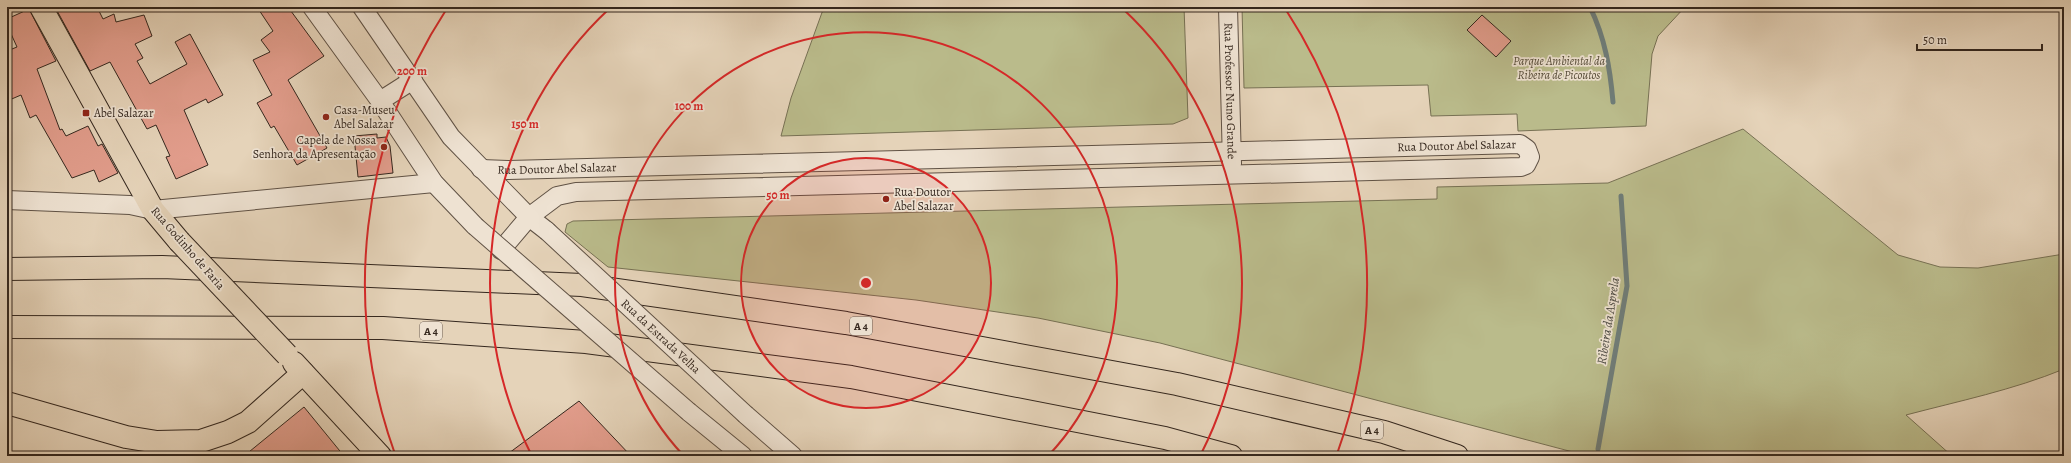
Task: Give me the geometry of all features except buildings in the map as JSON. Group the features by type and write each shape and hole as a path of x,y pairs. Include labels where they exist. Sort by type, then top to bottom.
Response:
{"main road":[{"name":"Rua Godinho de Faria","path":"41,7 153,210 179,241 380,456"},
{"name":"A 4","path":"7,269 162,267 582,285 846,324 1177,384 1384,432 1457,456"},
{"name":"A 4","path":"7,327 382,328 586,342 852,377 1165,438 1231,456"},
{"path":"7,403 126,436 157,442 201,441 228,432 248,422 304,373"}],"street":[{"path":"312,7 380,101 434,183 475,226 689,412 743,456"},
{"name":"Rua da Estrada Velha","path":"362,7 452,137 481,169 524,222 547,231 746,415 793,456"},
{"name":"Rua Professor Nuno Grande","path":"1228,7 1232,175"},
{"path":"380,101 413,80"},
{"name":"Rua Doutor Abel Salazar","path":"481,169 508,170 1520,144 1527,149 1530,157 1522,167 576,192 558,196 524,222"},
{"path":"7,200 130,205 153,210 434,183"},
{"path":"502,250 524,222"}],"green space":[{"path":"824,7 1184,7 1188,118 1173,124 781,136 791,98"},
{"name":"Parque Ambiental da Ribeira de Picoutos","path":"1242,7 1685,7 1658,36 1652,54 1646,126 1518,131 1517,114 1431,116 1428,85 1244,88"},
{"path":"1743,129 1898,255 1940,267 1978,268 2064,254 2064,369 2006,389 1906,415 1952,456 1588,456 1160,343 1038,318 916,300 608,267 565,232 567,224 573,221 1437,199 1437,187 1608,183"}],"waterway":[{"name":"Ribeira da Asprela","path":"1590,7 1600,30 1606,53 1613,102"},
{"name":"Ribeira da Asprela","path":"1598,449 1627,286 1621,196"}],"place":[{"name":"Abel Salazar","path":"86,113"},
{"name":"Casa-Museu Abel Salazar","path":"326,117"},
{"name":"Capela de Nossa Senhora da Apresentação","path":"384,147"},
{"name":"Rua Doutor Abel Salazar","path":"886,199"}]}
